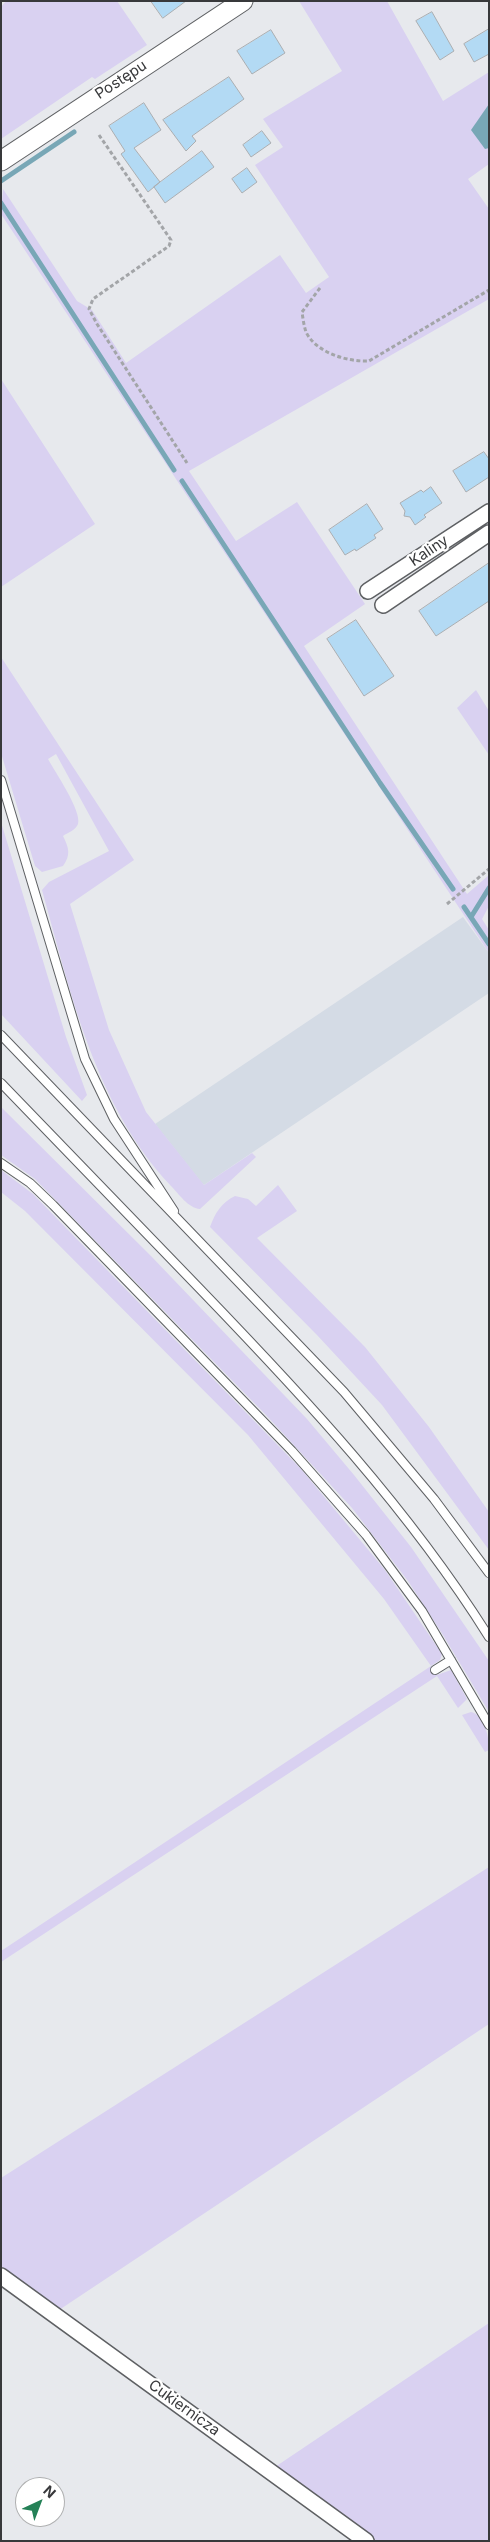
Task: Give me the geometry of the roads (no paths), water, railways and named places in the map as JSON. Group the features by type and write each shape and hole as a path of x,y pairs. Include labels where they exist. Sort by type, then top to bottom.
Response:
{"street":[{"name":"Postępu","path":"1,160 231,6"},
{"name":"Kaliny","path":"368,591 489,512"},
{"name":"Kaliny","path":"383,605 489,533"},
{"name":"Cukiernicza","path":"1,2276 366,2541"}],"lane":[{"path":"1,780 85,1059 114,1119 188,1231"},
{"path":"1,1035 310,1356 377,1430 434,1499 489,1573"},
{"path":"1,1083 255,1346 356,1456 435,1556 489,1636"},
{"path":"1,1163 30,1183 53,1205 326,1489 395,1573 422,1611 489,1725"},
{"path":"435,1670 451,1660"}],"water":[{"path":"489,104 489,148 485,149 471,130"}],"waterway":[{"path":"1,181 74,132"},
{"path":"1,203 174,470"},
{"path":"182,481 380,783 453,889"},
{"path":"471,917 489,888"},
{"path":"464,907 489,944"}]}
